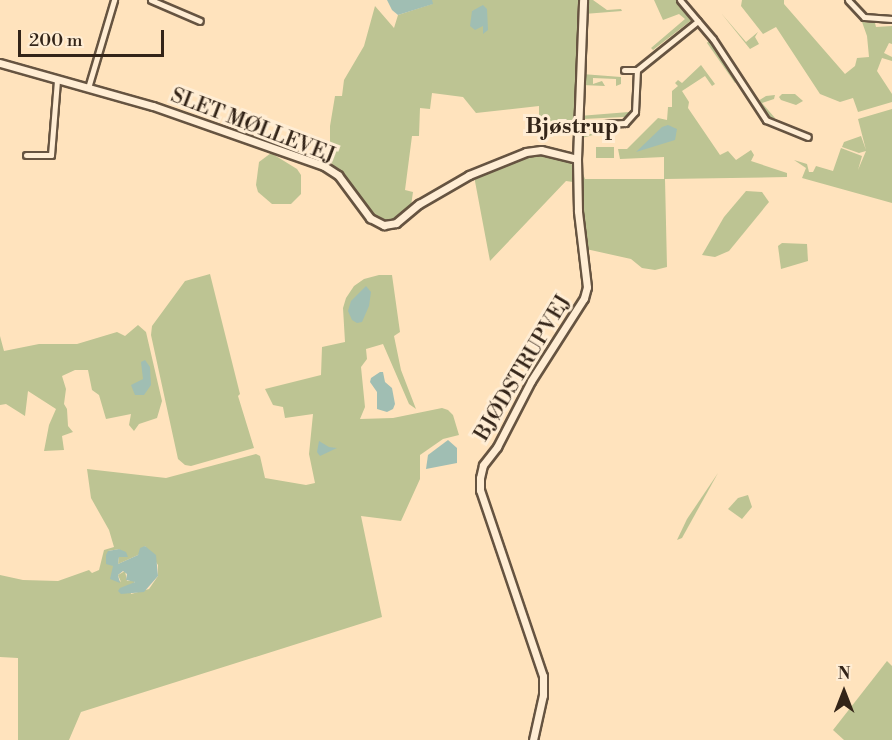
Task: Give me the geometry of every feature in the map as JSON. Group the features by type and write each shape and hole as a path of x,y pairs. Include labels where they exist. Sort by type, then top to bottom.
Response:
{"street":[{"path":"88,88 114,0"},
{"path":"151,0 200,21"},
{"name":"BJØDSTRUPVEJ","path":"533,740 543,695 543,675 480,490 480,478 483,465 497,447 531,381 586,292 587,281 578,211 577,159 583,0"},
{"path":"680,0 731,64 766,120 808,137"},
{"path":"848,0 864,17 892,19"},
{"path":"624,70 637,70 698,21"},
{"name":"SLET MØLLEVEJ","path":"0,63 153,106 324,166 338,175 370,218 384,225 396,223 419,204 469,175 526,152 541,150 577,159"},
{"path":"584,125 625,123 636,112 637,70"},
{"path":"26,155 51,155 57,80"}],"green space":[{"path":"432,0 578,0 575,125 539,120 539,106 476,113 463,97 432,93 430,109 420,108 419,136 412,136 405,190 413,192 411,206 393,220 378,220 330,161 330,126 335,96 342,96 344,80 364,46 375,6 394,28 398,15 432,4","holes":["487,9 486,24 483,26 472,22 472,11"]},
{"path":"587,0 593,0 607,10 621,9 622,11 584,14"},
{"path":"654,0 676,0 693,19 653,50 651,48 685,19 679,14 663,20"},
{"path":"742,0 784,0 784,4 845,74 855,66 857,58 869,57 867,36 862,22 875,23 876,27 892,26 892,44 889,43 884,53 892,57 892,61 882,58 877,71 892,94 892,102 858,112 853,98 840,102 820,94 776,27 763,34 741,6"},
{"path":"721,13 746,42 758,32 755,37 759,44 750,49"},
{"path":"711,40 739,80 735,83 707,43"},
{"path":"701,65 715,84 712,86 705,76 682,91 689,102 688,108 720,155 728,151 736,160 751,150 754,155 751,161 787,173 787,177 665,179 667,267 655,270 642,268 631,259 586,249 581,213 579,127 586,128 584,131 588,135 593,133 593,135 582,138 582,171 585,179 664,179 664,157 620,159 618,149 627,149 658,118 667,120 668,107 672,107 672,91 678,86 675,83 678,80 682,83"},
{"path":"582,74 621,77 621,84 616,86 616,79 593,78 593,84 602,81 605,86 582,85"},
{"path":"782,94 795,94 803,101 796,105 781,100 779,97"},
{"path":"775,95 774,99 762,103 775,118 773,122 769,120 758,101 766,96"},
{"path":"892,109 892,203 802,178 806,168 794,160 807,164 809,172 813,172 816,166 833,171 841,148 862,156 858,170 866,151 859,153 842,147 844,142 861,136 866,150 858,119"},
{"path":"633,112 625,121 624,117 583,119 583,125 579,125 579,116"},
{"path":"596,147 614,147 614,158 596,158"},
{"path":"271,153 297,169 301,175 301,194 291,204 272,204 258,192 256,185 259,162"},
{"path":"536,154 551,154 568,160 573,166 573,182 566,181 490,261 474,176"},
{"path":"746,191 762,192 769,202 729,251 715,257 702,255 724,217"},
{"path":"782,243 807,244 808,261 781,269 778,246"},
{"path":"210,274 240,394 238,396 254,448 191,466 185,465 178,459 151,335 152,326 185,281"},
{"path":"379,275 392,275 400,332 394,336 401,370 416,409 409,404 383,344 366,349 367,359 361,367 365,407 360,419 393,418 442,408 453,415 459,435 443,439 420,455 420,479 401,521 361,516 382,617 81,712 69,740 18,740 18,658 0,657 0,575 23,580 58,581 89,570 92,573 99,570 104,550 114,547 109,530 91,498 87,469 166,478 256,454 260,456 265,478 306,485 315,483 309,454 313,414 285,418 283,407 273,405 265,389 321,375 322,347 345,342 343,308 346,298 354,286 364,279","holes":["145,546 158,565 158,576 149,589 131,594 130,585 134,584 134,581 127,581 125,571 118,575 121,582 113,575 113,566 108,551 119,549 123,555 119,557 118,564 138,555"]},
{"path":"138,325 146,332 162,401 157,418 139,424 134,431 129,425 131,414 106,419 99,395 92,390 88,370 75,370 62,376 66,389 64,404 67,409 68,426 73,432 62,436 64,450 44,451 49,425 56,409 28,391 25,416 6,404 0,405 0,336 4,351 39,344 77,344 117,332 125,336"},
{"path":"718,473 682,538 677,540 687,519"},
{"path":"748,495 752,507 742,519 728,509 738,498"},
{"path":"887,661 892,666 892,740 844,740 833,730"}],"water":[{"path":"387,0 432,0 433,4 398,15 392,10"},
{"path":"483,5 487,9 488,30 483,34 483,26 475,30 470,26 472,11"},
{"path":"668,125 677,129 675,140 636,152 662,127"},
{"path":"366,286 371,292 369,306 362,322 357,323 352,320 348,311 351,301"},
{"path":"145,360 150,367 151,385 144,395 135,395 131,385 143,379 141,362"},
{"path":"383,372 385,382 392,388 395,404 393,409 387,412 377,409 377,392 370,382 371,378"},
{"path":"448,440 457,448 457,463 426,469 428,455"},
{"path":"319,441 329,447 337,448 320,456 317,452"},
{"path":"145,546 156,555 158,576 144,592 121,594 118,591 120,588 135,582 126,580 127,574 123,571 118,575 120,583 110,579 113,566 106,564 108,551 119,549 126,552 128,557 119,557 118,564 138,555 140,548"}],"district":[{"name":"Bjøstrup","path":"572,127"}]}
